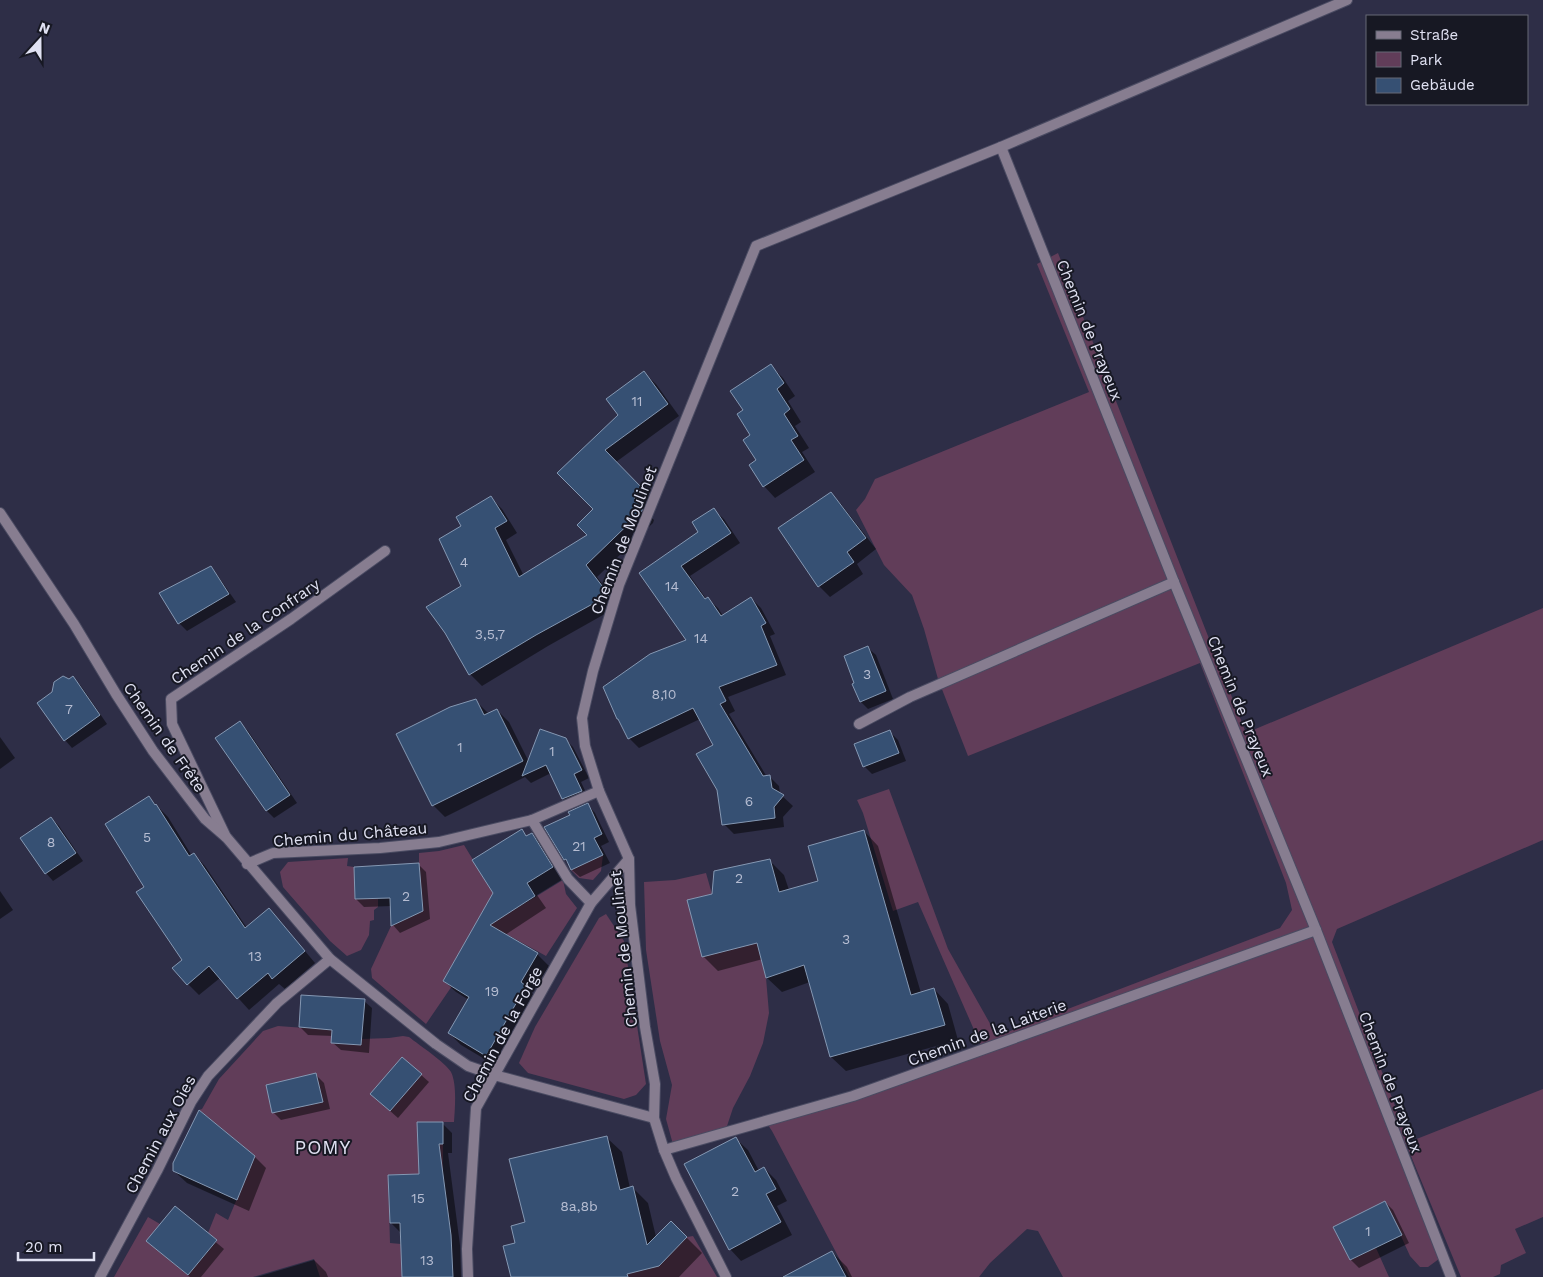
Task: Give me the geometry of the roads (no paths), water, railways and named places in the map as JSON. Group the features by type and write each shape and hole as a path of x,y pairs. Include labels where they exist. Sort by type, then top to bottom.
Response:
{"street":[{"path":"1002,147 1347,0"},
{"name":"Chemin de Moulinet","path":"726,1277 676,1178 664,1150 654,1118 655,1084 645,1027 630,905 629,859 599,791 585,746 582,718 593,671 619,585 756,246 1002,147"},
{"name":"Chemin de Prayeux","path":"1002,147 1174,582 1316,930 1451,1277"},
{"name":"Chemin de Frête","path":"0,513 74,624 116,694 153,750 204,819 227,838 247,864 330,959 436,1044 468,1066 494,1076 654,1118"},
{"name":"Chemin de la Confrary","path":"227,838 172,724 171,699 291,619 385,551"},
{"path":"859,724 910,697 1174,582"},
{"name":"Chemin du Château","path":"247,864 272,853 380,848 439,842 532,820 599,791"},
{"path":"532,820 568,879 591,903"},
{"name":"Chemin de la Forge","path":"468,1277 467,1249 476,1108 591,903 629,859"},
{"name":"Chemin de la Laiterie","path":"664,1150 853,1096 1316,930"},
{"name":"Chemin aux Oies","path":"100,1277 157,1171 191,1102 208,1076 277,1003 330,959"}],"district":[{"name":"POMY","path":"323,1147"}]}
